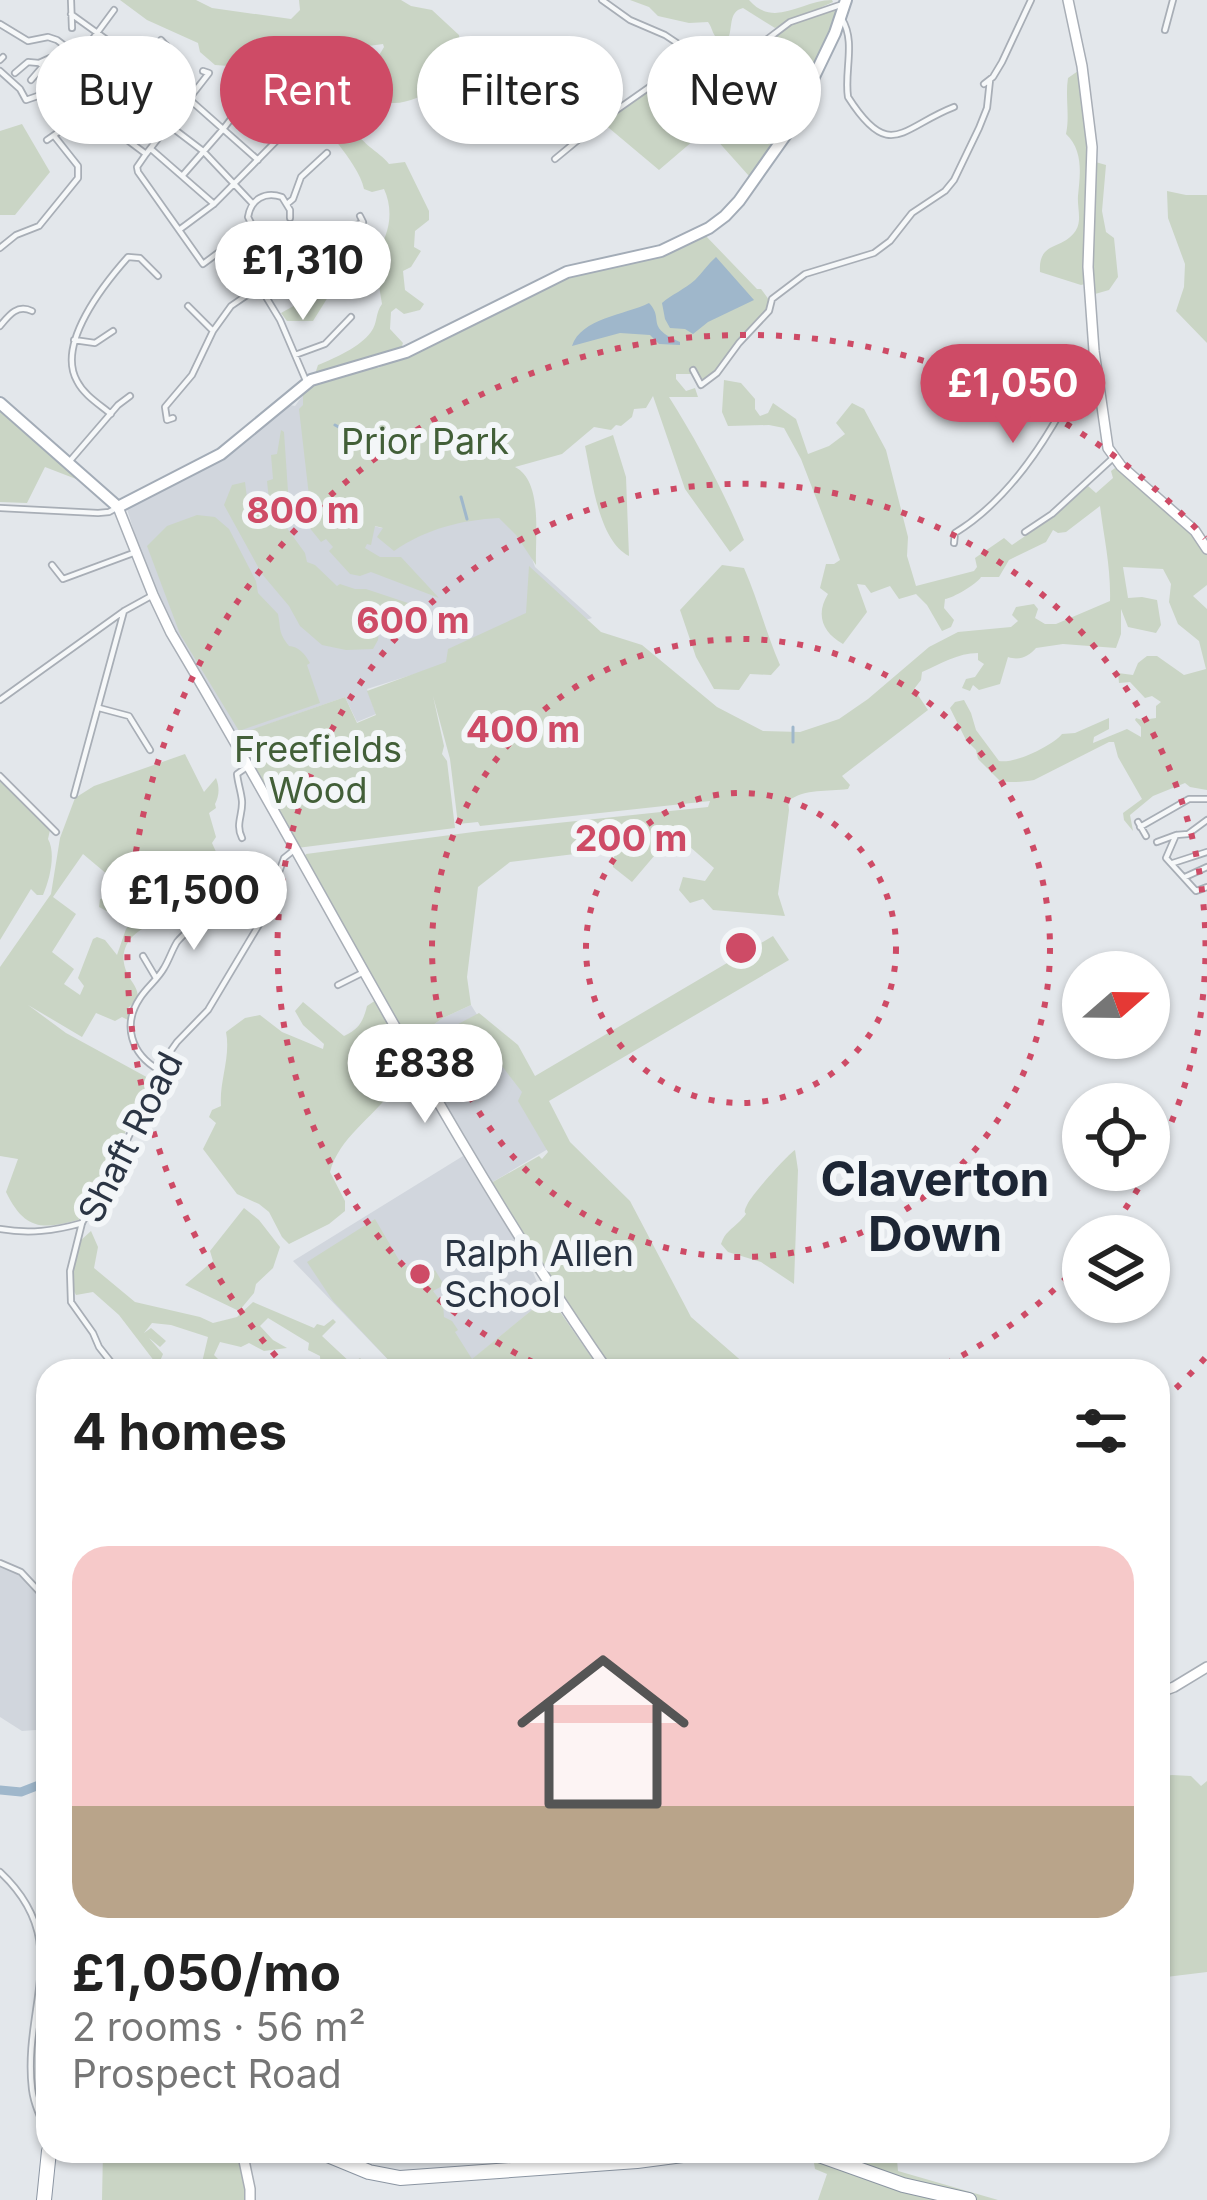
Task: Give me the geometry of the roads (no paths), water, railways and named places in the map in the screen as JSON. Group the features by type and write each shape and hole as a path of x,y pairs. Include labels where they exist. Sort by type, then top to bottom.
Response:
{"highway":[{"path":"44,2200 48,2163"},
{"path":"344,2163 393,2178 609,2163"},
{"path":"841,2163 903,2185 969,2200"}],"main road":[{"path":"0,403 118,507 221,454 307,382 406,352 567,272 661,251 709,228 739,201 787,134 846,2"}],"street":[{"path":"71,0 72,28"},
{"path":"602,0 630,20 666,36"},
{"path":"693,370 700,385 710,380 769,311 772,299 817,268 874,253 912,213 945,191 962,167 987,108 987,82 1002,62 1031,0"},
{"path":"1069,0 1092,147 1088,267 1107,442 1113,458 1195,531 1207,548"},
{"path":"1165,30 1173,0"},
{"path":"770,36 790,22 846,2"},
{"path":"95,36 114,10"},
{"path":"71,14 101,36"},
{"path":"841,19 850,41 847,93 874,128 884,135 900,135 954,107"},
{"path":"0,24 28,41 36,40"},
{"path":"15,73 28,62 36,63"},
{"path":"0,70 26,100 36,97"},
{"path":"196,89 208,73 203,70"},
{"path":"31,80 36,72"},
{"path":"554,159 647,88"},
{"path":"196,105 220,125"},
{"path":"183,175 220,132"},
{"path":"0,248 38,226 78,178 78,166 60,144"},
{"path":"136,144 183,175 214,204"},
{"path":"154,144 138,172 203,264 254,232"},
{"path":"194,144 252,203"},
{"path":"242,144 259,160"},
{"path":"179,230 214,204 274,144"},
{"path":"287,204 301,177 327,153"},
{"path":"260,239 248,217 252,203 268,194 282,197 290,218"},
{"path":"173,418 167,420 165,407 192,375 230,306 330,238 363,222 360,216"},
{"path":"110,414 74,375 74,340 94,301 128,257 140,258 158,276"},
{"path":"260,287 307,382"},
{"path":"188,306 213,331"},
{"path":"0,326 16,310 32,311"},
{"path":"295,355 325,344 346,320"},
{"path":"74,340 95,343 113,332"},
{"path":"954,543 955,533 987,511 1062,413 1094,351"},
{"path":"69,462 130,396"},
{"path":"1025,532 1052,514 1113,458"},
{"path":"0,508 98,513 118,507 171,633 488,1189 600,1359"},
{"path":"52,566 63,579 136,553"},
{"path":"0,700 124,610 153,595"},
{"path":"74,795 124,610"},
{"path":"99,708 129,716 150,750"},
{"path":"242,838 238,774 248,766"},
{"path":"0,776 56,832"},
{"path":"1146,836 1139,824 1189,799 1207,799"},
{"path":"1156,842 1188,834 1207,820"},
{"path":"1170,860 1176,836"},
{"name":"Shaft Road","path":"107,1359 71,1302 70,1271 82,1223 159,1070 177,1042 208,1010 263,918 286,854 294,850"},
{"path":"1157,857 1170,860 1207,852"},
{"path":"1170,860 1196,891 1207,887"},
{"path":"1184,878 1207,867"},
{"path":"159,1070 141,1056 130,1033 135,1007 177,942 200,919 204,906 200,897 174,885"},
{"path":"143,956 156,978"},
{"path":"338,985 364,972"},
{"path":"0,1229 29,1233 82,1223"},
{"path":"0,1563 20,1572 36,1589"},
{"path":"1170,1689 1207,1667"},
{"path":"0,1872 15,1886 36,1926"},
{"path":"36,2013 31,2082 36,2106"},
{"path":"244,2163 250,2200"},
{"path":"520,2163 525,2169"}],"water":[{"path":"716,257 754,300 693,334 670,328 662,303 695,280"},
{"path":"649,303 659,327 680,345 659,344 650,335 620,333 572,346 594,323"}],"waterway":[{"path":"335,425 346,431"},
{"path":"461,497 467,519"},
{"path":"793,727 793,742"},
{"path":"0,1790 21,1792 36,1786"}],"place":[{"name":"Ralph Allen School","path":"420,1274"}],"district":[{"name":"Claverton Down","path":"935,1206"}],"park label":[{"name":"Prior Park","path":"425,441"},
{"name":"Freefields Wood","path":"318,770"}]}
